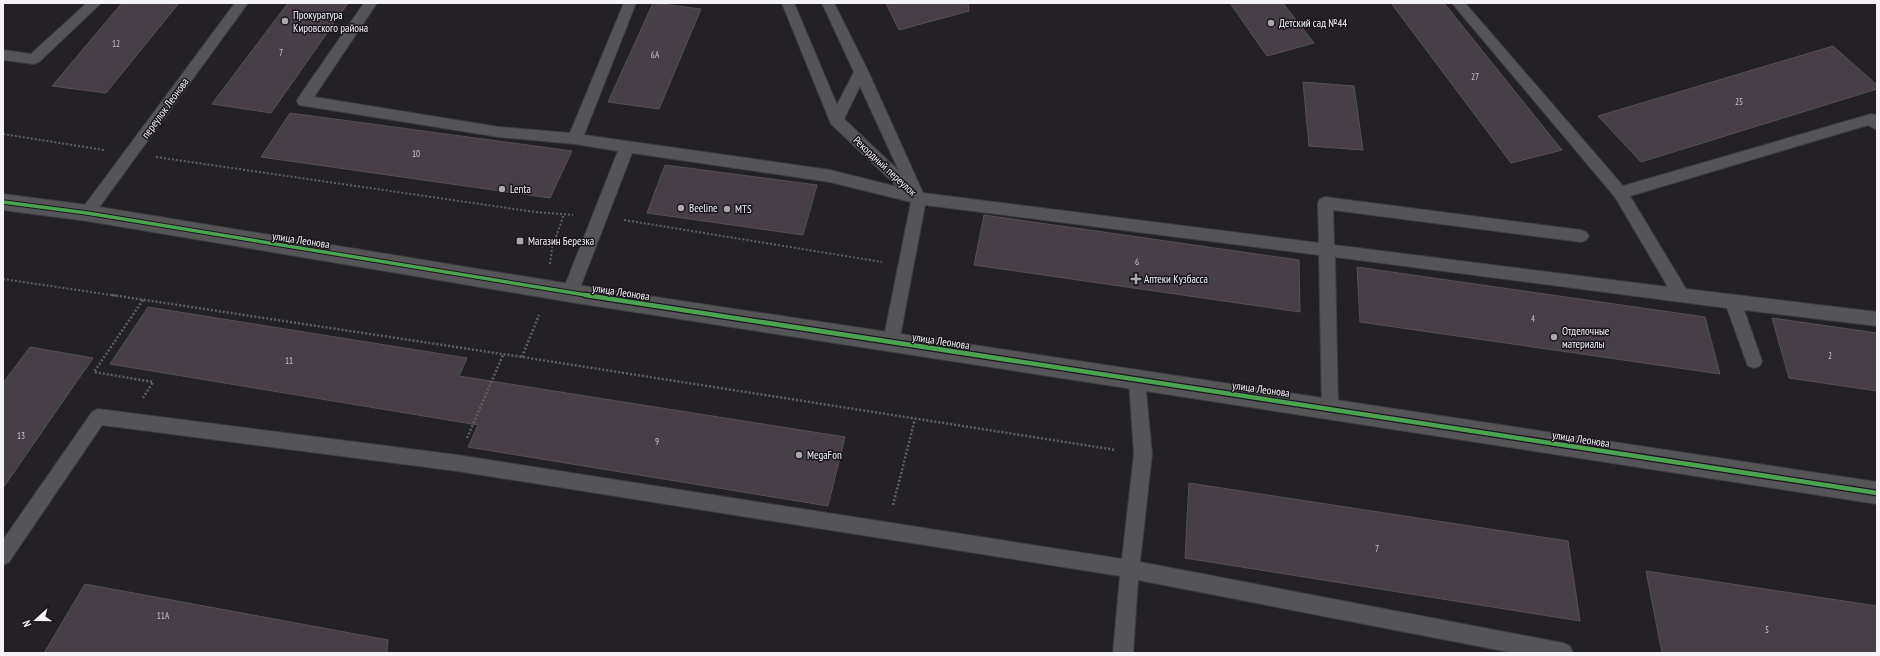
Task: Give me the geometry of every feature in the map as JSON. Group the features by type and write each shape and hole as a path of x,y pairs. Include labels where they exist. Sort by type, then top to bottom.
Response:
{"street":[{"name":"улица Леонова","path":"3,202 87,214 570,293 1138,381 1330,408 1491,435 1877,493"}],"lane":[{"path":"3,55 34,59 95,3"},
{"name":"переулок Леонова","path":"87,214 242,3"},
{"path":"370,3 304,101 499,132 575,138 627,147 830,176 919,198 1682,296 1877,319"},
{"path":"575,138 630,3"},
{"name":"Рекордный переулок","path":"788,3 836,120 919,198 891,342"},
{"path":"828,3 919,198"},
{"path":"1458,3 1620,193 1682,296"},
{"path":"836,120 861,71"},
{"path":"1620,193 1870,119 1877,125"},
{"path":"570,293 627,147"},
{"path":"1330,408 1325,203 1581,236"},
{"path":"1733,302 1754,361"},
{"path":"1124,653 1130,569 1143,454 1138,381"},
{"path":"3,556 98,417 457,463 1130,569 1563,653"}],"path":[{"path":"3,134 131,154 535,212 600,216 906,266"},
{"path":"552,248 564,214"},
{"path":"3,279 503,354 1143,454"},
{"path":"128,422 154,382 94,372 143,300"},
{"path":"457,463 503,354"},
{"path":"886,531 915,419"}],"building":[{"path":"122,3 179,3 106,93 52,86"},
{"path":"288,3 348,3 271,113 212,104"},
{"path":"653,3 701,9 659,109 608,102"},
{"path":"886,3 968,3 969,11 899,30"},
{"name":"Детский сад №44","path":"1230,3 1283,3 1314,43 1267,56"},
{"path":"1391,3 1444,3 1562,150 1511,163"},
{"path":"1833,46 1877,85 1877,89 1641,162 1598,116"},
{"path":"1303,82 1354,86 1363,150 1309,146"},
{"path":"290,113 572,151 550,198 261,157"},
{"path":"665,165 817,185 803,235 647,213"},
{"path":"984,215 1299,260 1300,312 974,265"},
{"path":"1357,267 1705,317 1720,374 1360,322"},
{"path":"148,307 467,358 459,376 845,437 828,506 468,447 478,425 110,364"},
{"path":"1772,318 1877,333 1877,391 1789,378"},
{"path":"30,347 93,358 3,488 3,383"},
{"path":"1189,483 1568,541 1580,621 1185,558"},
{"path":"1646,571 1877,606 1877,653 1662,653"},
{"path":"85,584 388,640 387,653 44,653"}],"cycle path":[{"path":"3,202 87,213 570,293 1877,493"}],"place":[{"name":"Прокуратура Кировского района","path":"285,21"},
{"name":"Детский сад №44","path":"1271,23"},
{"name":"Lenta","path":"502,189"},
{"name":"Beeline","path":"681,208"},
{"name":"MTS","path":"727,209"},
{"name":"Магазин Березка","path":"520,241"},
{"name":"Аптеки Кузбасса","path":"1136,279"},
{"name":"Отделочные материалы","path":"1554,337"},
{"name":"MegaFon","path":"799,455"}]}
